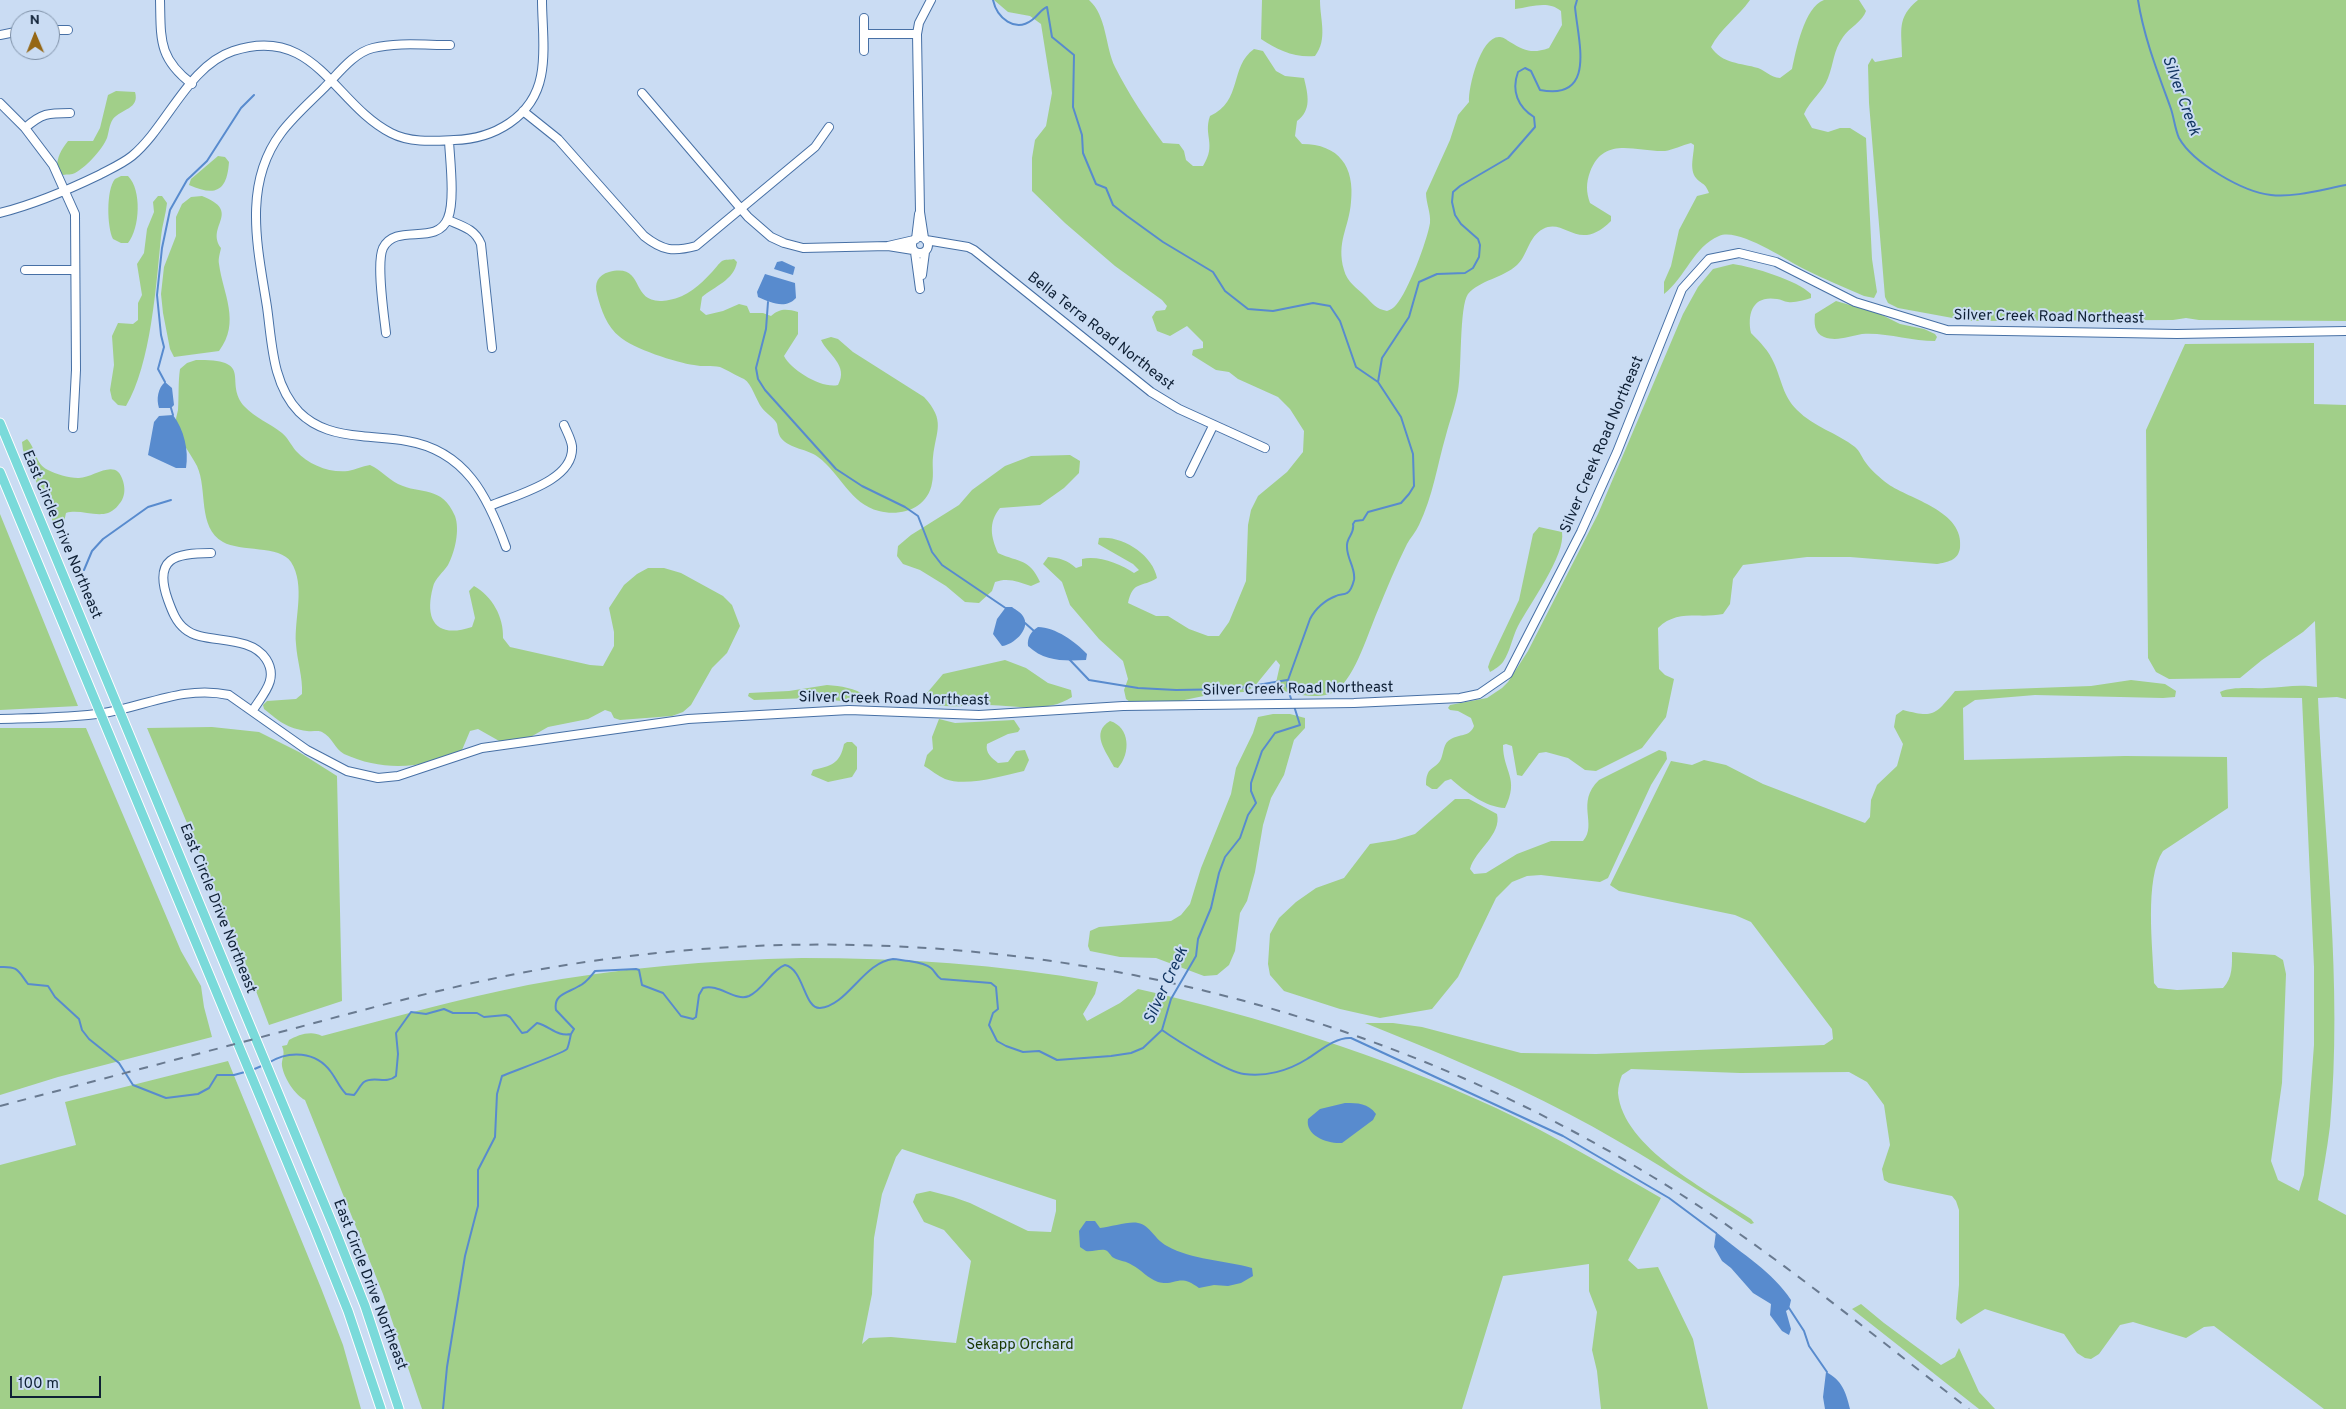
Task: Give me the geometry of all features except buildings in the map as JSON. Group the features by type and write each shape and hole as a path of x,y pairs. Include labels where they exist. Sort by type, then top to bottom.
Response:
{"main road":[{"name":"East Circle Drive Northeast","path":"0,423 361,1297 399,1409"},
{"name":"East Circle Drive Northeast","path":"0,472 335,1278 381,1409"}],"street":[{"path":"160,0 161,37 164,53 173,67 192,84"},
{"path":"0,213 37,203 66,191 132,156 205,69 222,56 242,48 262,46 302,55 316,65 373,121 392,134 419,140 468,140 488,135 506,126 523,111 534,95 541,76 542,0"},
{"path":"920,239 928,245 920,285 914,251 920,239 916,34 919,23 931,0"},
{"path":"864,18 864,51"},
{"path":"60,30 68,30"},
{"path":"864,34 916,34"},
{"path":"450,45 372,48 358,55 332,80 280,135 264,164 255,210 256,237 280,382 299,412 329,431 409,441 437,451 468,474 481,489 490,506 506,547"},
{"name":"Bella Terra Road Northeast","path":"642,93 742,209 762,230 784,243 814,248 888,246 920,239 968,247 1151,392 1213,426 1265,448"},
{"path":"0,104 25,128 54,165 75,214 76,370 73,428"},
{"path":"523,111 558,139 644,236 657,246 681,250 696,246 742,209 815,147 829,126"},
{"path":"25,128 37,117 48,113 70,113"},
{"path":"386,333 380,266 383,248 394,237 436,231 448,220 450,206 449,140"},
{"path":"448,220 472,231 481,244 492,348"},
{"name":"Bella Terra Road Northeast","path":"888,246 914,251 926,251 950,245"},
{"name":"Silver Creek Road Northeast","path":"0,719 58,718 101,713 120,710 154,700 204,691 228,695 253,710 307,750 347,771 378,778 398,776 482,748 688,719 849,710 979,715 1123,706 1373,702 1460,698 1479,694 1508,674 1589,514 1620,444 1682,289 1709,259 1739,253 1776,262 1855,302 1947,330 2177,334 2346,331"},
{"path":"24,270 75,270"},
{"path":"490,506 554,478 568,466 572,448 564,425"},
{"path":"1190,473 1213,426"},
{"path":"211,553 188,553 174,559 165,568 162,582 177,622 187,631 242,643 266,658 271,670 271,683 253,710"}],"green space":[{"path":"994,0 1089,0 1099,14 1115,67 1137,106 1163,143 1179,144 1184,151 1186,160 1193,166 1203,166 1210,146 1208,123 1210,116 1220,110 1227,102 1241,65 1246,56 1254,49 1263,51 1276,71 1285,76 1304,78 1308,102 1305,112 1297,121 1295,136 1302,144 1326,148 1335,153 1347,168 1352,189 1350,211 1341,251 1345,274 1373,304 1387,311 1394,307 1401,298 1421,253 1430,223 1426,193 1450,140 1458,115 1469,102 1473,74 1487,44 1493,39 1500,37 1520,48 1538,51 1549,48 1562,25 1561,11 1556,8 1539,5 1515,9 1515,0 1750,0 1719,34 1711,47 1715,53 1726,60 1758,68 1780,78 1792,69 1802,30 1811,11 1817,4 1824,0 1859,0 1866,11 1840,42 1835,52 1826,83 1804,114 1812,128 1828,132 1840,128 1850,128 1866,138 1872,259 1877,292 1874,298 1864,296 1812,273 1749,240 1727,234 1719,236 1703,247 1672,287 1664,294 1664,282 1671,266 1679,230 1697,196 1709,193 1694,174 1692,166 1694,145 1691,143 1665,151 1622,148 1612,149 1603,153 1590,172 1587,191 1590,203 1611,216 1611,221 1600,230 1590,234 1581,235 1558,227 1543,229 1531,241 1524,256 1517,265 1479,285 1468,294 1463,312 1458,391 1428,503 1418,528 1407,544 1395,569 1356,664 1344,683 1331,693 1315,696 1306,696 1281,690 1275,687 1280,665 1276,660 1254,687 1244,692 1218,693 1170,703 1130,702 1126,699 1124,690 1128,679 1123,661 1099,639 1070,605 1062,582 1043,564 1048,557 1052,557 1066,561 1076,568 1082,566 1082,559 1095,558 1123,566 1134,573 1139,570 1133,564 1098,544 1099,538 1108,538 1126,543 1143,554 1157,578 1135,588 1128,603 1156,616 1168,616 1189,629 1208,636 1219,636 1229,622 1246,581 1248,525 1251,510 1258,496 1287,472 1303,452 1304,431 1290,409 1278,397 1238,379 1229,372 1216,370 1192,355 1193,350 1203,348 1203,342 1187,326 1170,336 1157,331 1152,317 1156,311 1165,310 1167,306 1162,300 1115,266 1065,223 1032,191 1032,158 1035,140 1046,126 1052,93 1041,24 1030,16 1008,12"},
{"path":"1262,0 1320,0 1322,36 1319,50 1315,56 1300,56 1286,52 1273,47 1261,39"},
{"path":"1918,0 2346,0 2346,321 2199,320 2186,318 2173,320 1969,321 1898,308 1888,303 1885,297 1869,103 1868,65 1872,58 1875,62 1902,57 1901,32 1903,19"},
{"path":"116,91 135,92 135,102 113,119 105,143 98,153 74,174 63,175 57,168 57,164 63,147 68,141 93,141 100,128 108,95"},
{"path":"218,156 225,157 229,162 226,180 223,185 213,191 206,191 189,185 191,179"},
{"path":"121,176 128,176 133,182 137,199 137,219 128,243 121,243 113,239 109,218 109,200 112,184 115,179"},
{"path":"158,196 162,196 167,203 147,347 134,389 126,406 118,405 112,399 110,390 114,365 112,336 118,323 133,324 138,320 138,303 142,295 137,264 144,253 147,229 154,212 153,202"},
{"path":"202,196 214,202 220,208 222,214 217,240 221,248 219,262 229,308 229,329 219,351 174,357 170,349 163,313 161,294 164,267 176,236 176,217 182,204 191,197"},
{"path":"734,259 737,262 732,274 702,297 700,310 706,315 723,311 739,304 747,306 750,313 763,313 771,316 784,310 798,312 798,334 784,356 800,372 824,384 838,385 841,378 839,366 821,340 831,337 838,339 853,352 924,397 931,405 938,426 933,457 933,480 925,499 919,504 912,509 887,513 860,502 818,457 785,442 781,438 776,422 762,408 747,381 720,367 697,366 634,346 615,333 608,323 597,294 596,286 600,277 605,273 621,271 629,273 647,298 656,301 669,300 693,290 722,261"},
{"path":"1733,264 1763,271 1785,279 1811,294 1811,298 1797,302 1769,298 1757,303 1751,312 1751,333 1770,355 1786,394 1797,410 1811,421 1855,447 1870,468 1888,484 1934,508 1954,524 1959,535 1960,548 1957,556 1952,560 1937,564 1850,557 1807,557 1743,565 1733,579 1730,604 1723,614 1673,618 1658,628 1659,669 1665,675 1674,679 1666,717 1642,748 1596,771 1585,770 1568,758 1546,752 1539,753 1522,776 1517,775 1512,746 1503,745 1505,762 1511,782 1509,798 1505,808 1483,802 1469,794 1451,779 1445,781 1437,789 1432,789 1426,785 1427,776 1429,771 1440,761 1446,743 1454,737 1470,732 1474,726 1471,718 1448,708 1450,705 1487,698 1502,688 1528,651 1598,514 1683,314 1698,287 1713,269"},
{"path":"1836,301 1878,313 1900,324 1924,329 1935,334 1937,337 1935,341 1871,334 1838,339 1824,337 1816,330 1815,314"},
{"path":"2314,343 2314,404 2346,405 2346,699 2337,697 2318,698 2331,912 2334,1019 2330,1126 2318,1200 2346,1215 2346,1409 2324,1409 2214,1326 2204,1327 2186,1338 2133,1322 2120,1325 2099,1354 2091,1359 2077,1353 2064,1334 1985,1309 1961,1324 1956,1319 1959,1285 1959,1210 1956,1201 1952,1196 1889,1183 1884,1180 1882,1169 1890,1145 1884,1105 1867,1082 1849,1072 1740,1073 1631,1069 1622,1075 1618,1093 1623,1113 1635,1132 1651,1150 1671,1166 1751,1219 1754,1223 1751,1224 1638,1153 1569,1114 1494,1077 1365,1023 1393,1023 1422,1027 1521,1053 1596,1054 1824,1045 1833,1039 1832,1029 1751,922 1735,915 1619,891 1610,885 1671,761 1692,765 1704,760 1726,765 1763,784 1865,823 1870,817 1871,800 1877,785 1897,766 1903,744 1894,727 1896,715 1903,710 1928,714 1938,710 1955,691 2091,686 2131,680 2165,684 2176,691 2175,697 2035,695 1975,700 1963,708 1964,760 2125,756 2227,757 2228,808 2163,851 2157,863 2153,879 2151,914 2154,983 2158,988 2177,990 2223,988 2229,980 2232,952 2275,955 2283,960 2286,974 2282,1083 2271,1161 2278,1180 2299,1191 2304,1175 2314,1045 2314,967 2302,698 2222,697 2220,692 2237,688 2317,687 2315,621 2240,678 2169,679 2156,672 2148,658 2146,430 2185,344"},
{"path":"196,360 226,363 232,368 235,374 239,398 245,407 282,433 301,456 313,464 334,471 351,470 370,465 398,484 430,492 444,499 455,516 457,528 453,554 448,565 434,584 431,599 430,609 432,617 441,628 460,630 472,627 475,618 469,591 474,586 486,595 496,608 503,630 503,638 510,647 590,665 603,666 614,646 614,632 609,608 624,585 637,574 648,568 664,568 681,573 723,596 732,605 740,626 727,653 712,668 691,705 683,712 672,716 620,720 614,718 611,712 605,710 588,719 548,727 527,739 501,742 478,729 470,731 462,750 419,764 389,766 359,760 341,752 322,732 300,730 284,724 264,709 263,705 267,701 296,699 302,694 302,681 296,644 298,581 291,562 286,557 269,551 230,545 215,535 210,527 206,518 202,486 197,466 177,431 176,423 180,369 187,363"},
{"path":"27,439 40,464 58,474 78,478 110,469 115,470 120,474 124,486 124,495 121,502 108,513 71,512 66,513 64,522 59,525 53,522 23,450 22,442"},
{"path":"1070,455 1080,461 1079,473 1064,488 1040,505 1000,508 992,525 992,536 998,553 1028,565 1040,582 1031,586 1004,580 995,582 992,591 979,603 965,602 946,586 920,570 903,564 897,556 898,546 911,535 959,505 972,490 1005,466 1031,456"},
{"path":"0,514 78,706 0,710"},
{"path":"1539,527 1562,532 1562,542 1553,566 1518,626 1503,662 1490,672 1488,667 1490,661 1519,600 1533,534"},
{"path":"1005,660 1026,668 1048,683 1071,690 1072,697 1063,702 1042,707 940,706 924,702 927,693 943,674"},
{"path":"827,685 853,689 866,696 865,700 861,703 811,698 754,700 748,696 749,693 789,691"},
{"path":"1273,714 1290,714 1305,718 1305,728 1294,740 1284,775 1271,798 1263,825 1255,872 1247,901 1240,913 1235,951 1229,965 1217,975 1204,976 1156,958 1120,957 1090,951 1088,946 1090,931 1099,927 1171,921 1181,915 1190,904 1201,868 1231,794 1236,768 1253,733 1258,717"},
{"path":"939,719 955,723 1014,720 1020,729 1018,732 1008,734 987,744 987,750 989,755 998,763 1008,762 1016,751 1025,750 1029,760 1024,771 995,778 963,782 945,779 940,776 924,766 927,755 933,749 932,737"},
{"path":"1110,721 1117,724 1125,735 1125,755 1118,768 1114,767 1100,737 1104,726"},
{"path":"212,727 259,732 299,752 337,776 342,1001 269,1025 238,944 147,728"},
{"path":"0,728 86,728 181,951 201,986 212,1037 58,1077 0,1095"},
{"path":"847,742 852,742 857,747 857,769 852,777 828,782 811,775 813,770 834,763"},
{"path":"1659,750 1666,752 1667,759 1651,785 1608,878 1600,882 1541,875 1527,876 1512,882 1496,898 1458,977 1432,1009 1380,1018 1340,1009 1284,991 1270,975 1268,964 1270,934 1279,918 1296,902 1316,888 1344,878 1370,844 1395,840 1415,834 1455,799 1469,799 1497,814 1496,829 1477,855 1470,869 1474,874 1486,873 1517,854 1551,841 1583,841 1588,828 1588,797 1599,780"},
{"name":"Sekapp Orchard","path":"839,958 950,963 987,966 1098,982 1095,994 1083,1014 1087,1021 1120,1003 1138,989 1230,1012 1365,1054 1453,1089 1517,1118 1661,1198 1628,1260 1638,1269 1658,1267 1693,1339 1708,1409 1601,1409 1597,1371 1592,1350 1597,1312 1589,1291 1589,1264 1503,1276 1462,1409 422,1409 383,1294 305,1100 290,1086 285,1076 282,1066 284,1052 282,1046 287,1045 289,1040 296,1036 313,1033 322,1036 528,985 630,970 768,959","holes":["902,1149 1056,1200 1056,1211 1051,1232 1028,1231 970,1203 953,1197 930,1191 916,1194 913,1202 924,1222 944,1230 971,1261 956,1343 891,1337 869,1338 862,1344 872,1294 874,1238 882,1194 896,1157"]},
{"path":"228,1061 343,1345 361,1409 0,1409 0,1165 76,1145 65,1102"},
{"path":"1861,1304 1941,1365 1955,1357 1959,1348 1979,1392 1995,1409 1979,1409 1852,1309"}],"water":[{"path":"782,261 795,267 793,275 774,269 777,262"},
{"path":"765,274 795,283 796,298 787,304 777,304 758,297 757,292"},
{"path":"165,382 172,388 174,405 171,408 159,408 159,390"},
{"path":"173,415 185,440 186,468 176,468 148,455 154,422 159,416"},
{"path":"1006,607 1012,607 1023,616 1025,627 1015,640 1002,646 993,634 997,619"},
{"path":"1038,627 1058,632 1071,640 1087,654 1086,660 1048,658 1035,651 1028,646 1028,640 1031,633"},
{"path":"1345,1103 1366,1106 1376,1114 1373,1120 1342,1143 1330,1142 1319,1138 1310,1130 1308,1119 1320,1109"},
{"path":"1086,1221 1095,1221 1100,1228 1130,1223 1142,1224 1159,1240 1177,1251 1252,1268 1253,1276 1241,1283 1228,1286 1214,1285 1199,1288 1192,1283 1182,1280 1169,1283 1158,1282 1130,1264 1114,1258 1105,1250 1086,1251 1080,1247 1079,1231"},
{"path":"1716,1232 1766,1272 1784,1290 1791,1300 1789,1309 1786,1311 1791,1329 1789,1335 1782,1331 1770,1315 1771,1304 1753,1293 1731,1268 1722,1261 1714,1247"},
{"path":"1826,1372 1840,1383 1847,1397 1850,1409 1825,1409 1823,1397"}],"waterway":[{"path":"993,0 998,13 1003,18 1008,22 1019,25 1026,24 1047,7 1052,37 1074,55 1073,107 1082,135 1083,153 1096,184 1106,188 1113,205 1163,242 1213,272 1225,291 1248,309 1273,311 1313,303 1330,306 1340,321 1356,367 1378,382"},
{"name":"Silver Creek","path":"1292,702 1287,686 1288,680 1310,619 1324,602 1350,591 1354,580 1347,550 1353,524 1355,521 1363,520 1368,512 1401,503 1414,486 1413,454 1401,417 1378,382 1382,358 1409,317 1419,282 1437,274 1465,273 1473,268 1479,257 1480,245 1478,239 1461,224 1455,215 1452,202 1453,192 1508,158 1535,127 1534,117 1528,113 1517,98 1515,86 1518,72 1525,68 1531,71 1540,90 1558,91 1570,86 1577,78 1580,65 1575,7 1577,0"},
{"name":"Silver Creek","path":"2138,0 2156,69 2171,109 2179,138 2195,157 2220,175 2260,193 2280,196 2346,185"},
{"path":"165,382 158,369 164,347 157,295 162,248 170,210 187,180 207,161 241,108 254,95"},
{"path":"768,302 766,329 756,368 758,379 765,390 836,469 862,486 905,507 918,516 932,552 942,565 1007,609"},
{"path":"171,408 173,415"},
{"path":"84,570 92,551 103,539 148,507 171,500"},
{"path":"1025,623 1034,631"},
{"path":"1069,659 1089,680 1138,688 1176,690 1234,689 1287,680"},
{"name":"Silver Creek","path":"268,1063 285,1056 310,1056 325,1065 346,1094 354,1095 363,1083 368,1080 388,1080 396,1076 398,1054 396,1033 411,1012 426,1014 444,1009 453,1013 477,1013 484,1017 506,1015 510,1017 522,1033 527,1032 537,1023 566,1035 571,1034 574,1029 556,1010 557,1000 588,980 595,971 639,970 642,985 663,993 681,1016 693,1019 696,1017 699,995 703,988 715,988 738,997 749,996 759,989 780,967 785,965 796,974 810,1002 815,1007 820,1008 839,1000 873,968 893,959 926,965 941,979 991,983 996,987 998,1009 993,1013 989,1025 997,1041 1006,1046 1023,1052 1039,1051 1057,1060 1131,1053 1143,1048 1162,1030 1171,999 1196,956 1198,939 1211,908 1219,873 1225,857 1240,838 1248,815 1256,803 1251,791 1251,783 1262,751 1275,733 1300,725 1294,706"},
{"name":"Silver Creek","path":"0,967 11,967 17,970 28,984 48,986 55,997 79,1019 82,1030 89,1039 119,1063 133,1085 166,1098 198,1094 209,1088 217,1075 234,1075 245,1072"},
{"path":"1162,1030 1215,1062 1237,1072 1252,1075 1284,1070 1300,1063 1333,1042 1351,1038 1563,1136 1669,1198 1716,1233"},
{"path":"443,1409 447,1367 465,1256 478,1206 478,1170 495,1137 497,1094 502,1076 564,1051 568,1047 571,1034"},
{"name":"Silver Creek","path":"252,1070 264,1065"},
{"path":"1789,1308 1804,1331 1809,1346 1827,1372"}],"railway":[{"path":"0,1106 461,986 554,967 697,949 840,945 982,953 1123,973 1262,1006 1397,1051 1527,1108 1653,1177 1695,1203 1775,1259 1969,1409"}]}
